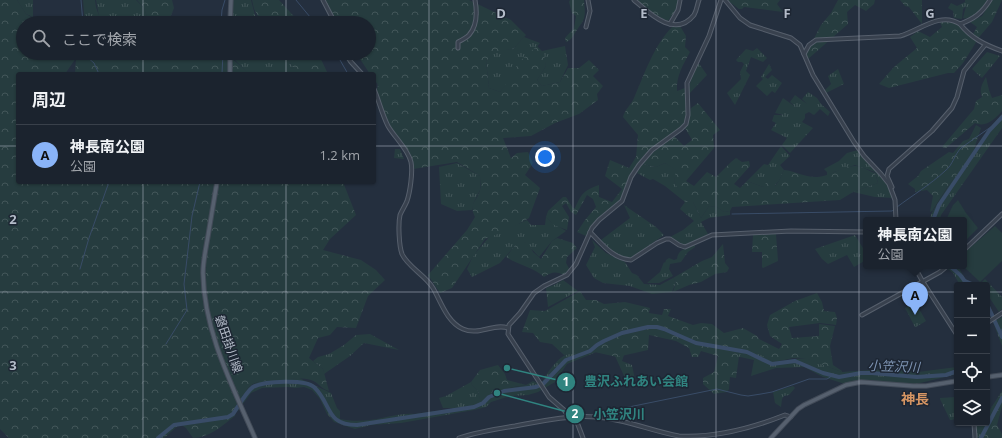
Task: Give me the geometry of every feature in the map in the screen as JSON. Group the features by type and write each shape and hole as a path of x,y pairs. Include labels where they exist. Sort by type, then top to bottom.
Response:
{"main road":[{"path":"230,16 231,0"},
{"path":"230,60 230,72"},
{"name":"磐田掛川線","path":"217,184 204,257 203,271 205,300 213,335 255,438"},
{"path":"990,377 1002,375"},
{"path":"771,438 804,405 846,385 861,382 926,386 954,381"}],"street":[{"path":"323,0 331,16"},
{"path":"458,48 458,42 469,35 476,21 477,12 475,0"},
{"path":"586,27 590,11 588,0"},
{"path":"634,0 661,21 670,24 682,23 690,18 696,11 699,0"},
{"path":"670,24 678,10 680,0"},
{"path":"569,417 564,410 552,400 545,390 508,334 508,325 520,313 534,293 544,286 567,275 576,264 590,232 599,220 622,201 631,177 644,159 652,150 686,124 688,115 687,83 709,36 721,0"},
{"path":"725,0 744,21 756,28 793,39 800,45 813,76 854,142 864,156 884,176 892,190"},
{"path":"960,24 979,15 990,0"},
{"path":"804,54 809,45 816,40 900,36 909,34 929,23 951,20 960,24 971,35 985,45 1002,50"},
{"path":"896,217 896,206 891,183 887,176 889,169 932,131 949,112 958,97 964,71 985,45"},
{"path":"349,60 360,72"},
{"path":"376,95 383,117 405,150 411,163 412,171 408,199 400,216 400,245 403,255 427,279 449,317 458,326 464,330 477,332 502,327 508,328"},
{"path":"967,247 1002,214"},
{"path":"590,232 612,253 623,259 631,260 657,243 666,239 670,239 679,245 685,246 712,235 792,231 863,232"},
{"path":"916,269 954,330"},
{"path":"862,315 923,282 944,269"},
{"path":"990,321 1002,314"},
{"path":"459,438 481,432 569,417 596,417 617,420 672,435 707,437 726,434 785,415 791,417"},
{"path":"575,417 583,438"},
{"path":"974,426 975,438"}],"green space":[{"path":"0,0 17,0 26,14 29,16 16,16 16,60 75,60 66,72 16,72 16,184 344,184 356,215 330,239 323,250 361,260 376,270 385,280 368,296 356,328 337,327 330,335 318,338 309,358 323,369 329,391 307,379 262,381 256,383 247,389 235,416 205,436 193,438 186,428 180,424 164,438 9,438 0,429"},
{"path":"17,0 33,0 33,16 26,14"},
{"path":"83,0 95,0 99,16 84,16"},
{"path":"96,0 136,0 144,8 147,16 99,16"},
{"path":"137,0 172,0 174,8 171,16 147,16 144,8"},
{"path":"233,0 251,0 255,16 232,16"},
{"path":"252,0 279,0 294,16 258,16 254,9"},
{"path":"325,0 469,0 511,20 526,35 513,49 497,51 486,61 489,88 500,92 519,62 537,46 544,53 546,66 537,80 542,86 560,82 568,68 579,68 589,60 599,70 593,76 603,86 597,94 598,100 579,114 555,123 531,136 503,138 511,158 517,153 528,152 533,163 525,175 540,188 529,218 508,230 485,239 452,288 440,293 428,275 467,230 475,217 472,209 480,190 480,176 457,162 413,169 412,158 388,124 376,92 378,85 376,82 376,72 369,72 361,60 376,60 376,16 333,16"},
{"path":"570,0 584,0 585,15 583,21 572,38 566,42 565,38 574,28 576,16 572,13 569,2"},
{"path":"636,0 679,0 675,11 668,21 657,16"},
{"path":"727,0 780,0 777,4 783,12 744,7 739,9"},
{"path":"838,0 875,0 874,4 866,11 855,5 847,12 848,24 808,59 806,54 821,25 831,13"},
{"path":"900,0 922,0 922,24 909,7 905,6"},
{"path":"965,0 987,0 981,11 972,18 963,18 966,6 963,9 962,19 954,18 953,11 948,8 951,3 957,6 965,2"},
{"path":"992,0 1002,0 992,22 980,36 963,63 954,73 948,73 889,88 879,84 894,67 917,48 910,37 918,31 930,37 942,27 940,22 945,21 954,23 973,34 977,27 970,22 982,16"},
{"path":"680,26 686,36 685,47 690,52 680,71 677,86 677,91 685,88 687,116 685,122 680,128 648,152 632,172 621,200 595,222 586,236 577,232 596,207 593,199 587,195 576,215 571,212 566,203 562,206 569,217 567,230 554,225 546,217 548,211 563,197 566,197 573,208 575,208 579,199 584,193 594,187 599,185 599,197 612,202 622,189 605,176 610,160 629,168 636,157 638,135 623,117 624,114 633,100 650,61 665,35 672,27"},
{"path":"524,37 540,43 500,92 489,88 486,61 497,50 513,49"},
{"path":"565,46 568,65 560,82 542,86 537,80 546,66 542,51"},
{"path":"757,48 767,58 763,62 751,57 746,71 750,75 735,105 727,93 741,79 740,72 744,64 736,60 746,49 753,51"},
{"path":"987,52 1000,56 982,78 972,69"},
{"path":"76,60 234,60 248,72 75,72"},
{"path":"235,60 288,60 294,68 294,72 247,72"},
{"path":"288,60 321,60 327,72 294,72 294,68"},
{"path":"698,62 707,75 688,95 691,78"},
{"path":"769,64 772,70 765,77 768,79 772,75 782,83 775,93 772,91 767,96 756,86 763,79 761,77"},
{"path":"838,69 844,84 826,93 824,91 831,84 828,76"},
{"path":"986,77 992,98 1002,95 1002,111 987,124 975,123 946,148 942,147 974,109 976,101 982,97 982,84"},
{"path":"808,92 817,98 830,112 828,116 820,109 814,115 809,112 805,114 805,118 802,122 813,128 790,153 782,145 787,138 771,130 776,123 772,121 774,115 784,115 775,113 783,98 797,108 790,102 795,95 807,104 802,99"},
{"path":"698,103 720,130 713,135 714,148 686,181 694,186 707,172 716,177 736,158 742,162 749,161 750,166 734,184 740,188 747,181 763,187 769,179 774,178 775,186 784,170 818,177 854,166 862,167 875,173 878,183 853,192 840,200 732,207 730,211 724,212 717,207 709,206 701,218 693,202 685,202 674,181 676,170 665,163 656,167 642,164 651,154 674,136 684,146 692,140 685,128 691,108"},
{"path":"1002,114 1002,128 941,217 930,217 956,175 982,138"},
{"path":"976,125 981,128 973,152 930,212 933,196 927,190 915,192 915,189 908,184 918,176 921,171 949,152 953,153 963,141 969,139"},
{"path":"781,146 790,156 780,165 784,170 779,181 774,186 774,179 763,187 747,181 764,164 768,165"},
{"path":"395,149 400,149 404,159 394,158"},
{"path":"858,150 883,177 894,198 875,197 853,192 878,183 875,172 855,165 827,176 827,172 824,169 839,161 847,153"},
{"path":"457,163 480,176 480,190 472,210 457,211 441,204 439,167"},
{"path":"665,163 677,170 674,181 686,202 693,202 701,218 709,206 717,207 724,212 730,211 730,215 709,218 701,222 708,234 687,245 684,245 670,237 683,230 694,221 680,209 685,202 665,186 653,179 650,180 637,173 642,164 656,167"},
{"path":"958,200 978,228 967,239 967,217 947,217 953,205"},
{"path":"624,205 656,227 664,235 631,258 618,255 601,240 630,218"},
{"path":"546,217 551,222 566,231 552,241 539,257 526,243 519,241 500,263 472,277 467,269 473,256 489,237 527,220 531,225 545,225"},
{"path":"995,226 1002,233 1002,261 980,282 967,269 967,250"},
{"path":"776,234 778,261 763,268 762,252 752,252 753,235"},
{"path":"855,235 863,248 863,262 854,267 847,255 828,264 822,259 815,249"},
{"path":"557,238 573,243 577,248 567,257 566,263 570,270 564,275 554,273 544,277 506,257 519,240 529,244 533,252 541,259 552,241"},
{"path":"592,240 606,253 625,262 632,273 637,275 644,284 660,285 673,278 676,282 672,292 652,294 630,286 603,283 594,278 586,265 595,247"},
{"path":"695,244 695,247 688,252 681,262 670,264 669,269 673,276 659,283 647,283 660,272 666,260 669,258 674,260 677,259 681,251"},
{"path":"723,244 725,263 729,268 727,272 715,274 701,282 689,285 673,292 676,282 673,278 702,261 712,257"},
{"path":"948,269 960,269 966,282 958,282 953,273"},
{"path":"563,280 578,291 548,307 546,288"},
{"path":"990,284 1002,297 1002,309 999,312 990,298"},
{"path":"580,291 586,300 596,300 604,304 625,302 650,308 649,313 662,315 664,309 671,309 668,316 693,325 701,323 712,324 724,333 743,328 757,336 759,339 779,349 782,344 770,336 767,325 770,315 795,301 817,293 822,302 824,311 835,312 837,318 836,325 820,323 789,327 792,338 819,336 819,324 835,326 830,346 833,365 842,372 807,359 793,358 775,362 753,351 740,349 736,378 730,377 729,389 727,392 714,394 703,384 703,378 714,372 718,356 701,351 698,357 692,357 689,348 676,341 649,335 648,350 617,357 590,351 564,355 552,344 540,342 533,333 522,332 530,310 545,311"},
{"path":"915,302 926,321 916,327 905,308"},
{"path":"1002,317 1002,346 993,322"},
{"path":"649,325 673,328 696,339 754,351 775,362 794,359 808,359 842,372 884,369 918,372 954,367 954,375 912,385 870,380 845,384 823,377 804,367 776,368 751,376 754,360 690,346 671,336 645,332 567,364 555,382 538,392 528,395 510,396 491,402 486,407 474,410 401,423 371,425 355,429 334,422 327,414 320,399 312,390 304,387 288,387 262,388 251,393 237,412 244,392 254,384 260,381 299,378 331,393 337,408 340,411 340,419 345,420 356,421 377,419 402,414 414,414 459,408 443,408 439,398 446,396 471,382 478,391 480,399 499,390 526,385 533,381 537,383 543,381 554,364 565,355 589,349 610,336"},
{"path":"370,334 399,350 364,343 350,356 324,374 323,369 313,361 318,357 329,354 344,345 356,335"},
{"path":"624,355 622,361 632,365 635,380 625,378 615,356"},
{"path":"498,365 505,374 507,380 526,385 502,390 480,400 478,391 471,382 480,370"},
{"path":"793,386 795,388 789,395 784,396 782,399 781,407 775,403 773,392"},
{"path":"1002,391 1002,401 990,422 990,409"},
{"path":"954,397 954,419 950,420 940,398"},
{"path":"1002,401 997,425 1002,434 1002,438 982,438 988,426 990,426 990,422"},
{"path":"974,426 988,426 982,438 976,438"}],"waterway":[{"path":"81,0 82,16"},
{"path":"222,16 225,0"},
{"path":"296,0 309,16"},
{"path":"90,60 94,63 98,72"},
{"path":"222,72 223,60"},
{"path":"340,60 347,72"},
{"name":"小笠沢川","path":"934,217 939,205 989,131 1002,117"},
{"path":"897,207 940,176 948,169 961,148 995,124"},
{"path":"80,269 89,238 108,184"},
{"path":"166,344 187,310 184,284 192,216 200,184"},
{"path":"732,214 892,211 895,209"},
{"name":"小笠沢川","path":"953,269 965,282"},
{"path":"990,311 1002,337"},
{"name":"小笠沢川","path":"158,438 174,425 228,417 233,414 250,389 258,385 275,382 309,384 320,394 334,417 347,424 357,425 474,407 483,403 489,397 504,391 536,387 543,384 566,360 590,351 604,341 622,333 648,327 664,329 696,343 747,352 772,364 795,361 823,373 839,377 861,373 917,377 946,375 954,372"},
{"path":"1001,335 1002,329"},
{"path":"619,409 717,389 748,396 761,394 772,392 809,379 827,379 832,376"},
{"path":"981,438 1002,398"}],"place":[{"name":"神長南公園","path":"915,315"},
{"name":"豊沢ふれあい会館","path":"507,368"},
{"name":"小笠沢川","path":"497,393"}],"district":[{"name":"神長","path":"915,398"}]}
